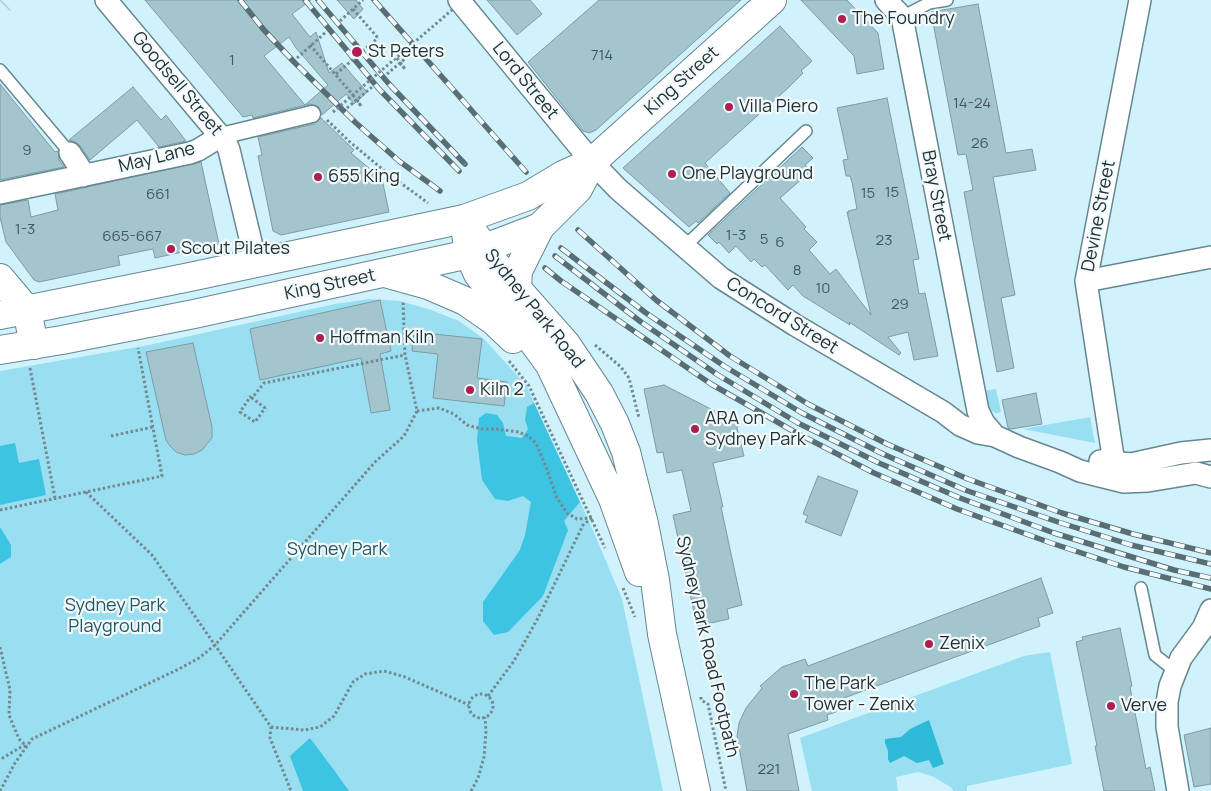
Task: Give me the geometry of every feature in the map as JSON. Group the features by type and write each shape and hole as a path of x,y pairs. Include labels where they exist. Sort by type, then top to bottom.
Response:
{"main road":[{"name":"King Street","path":"0,315 464,219 491,211 528,196 563,174 592,162 772,0"},
{"name":"King Street","path":"0,350 32,353 194,314 385,273 476,251 540,227 578,189 592,162"},
{"name":"Sydney Park Road","path":"464,219 476,251 478,274 539,348 550,365 613,499 662,634"},
{"path":"517,289 518,271 540,227"},
{"name":"Sydney Park Road","path":"476,251 517,289 566,344 584,368 615,424 626,452 644,524 656,580 662,634 696,791"},
{"name":"Sydney Park Road","path":"385,273 428,285 474,306 494,321 515,341 566,400"},
{"path":"0,278 27,310 32,353"}],"street":[{"name":"Goodsell Street","path":"106,0 221,136 229,150 256,263"},
{"path":"886,0 902,17"},
{"name":"Devine Street","path":"1114,464 1086,281 1140,0"},
{"name":"Lord Street","path":"456,5 592,162"},
{"name":"Bray Street","path":"902,17 975,397 980,417 995,436"},
{"name":"May Lane","path":"0,193 190,153 221,136 318,116"},
{"path":"70,153 83,176"},
{"name":"Concord Street","path":"592,162 618,189 721,278 795,325 943,412 960,426 978,433 995,436 1080,471 1124,482 1148,481 1196,473 1211,477"},
{"path":"1086,281 1211,257"},
{"path":"943,412 960,410 975,397"},
{"path":"1060,462 1080,459 1114,464 1131,464 1181,453 1211,450"},
{"path":"1178,791 1166,715 1170,686 1175,671 1188,646 1203,628 1211,610"}],"lane":[{"path":"902,17 929,3 947,0"},
{"path":"0,70 70,153"},
{"path":"684,247 806,131"},
{"path":"1141,588 1155,655 1175,671"}],"path":[{"path":"340,21 363,0"},
{"path":"332,112 397,58 456,5"},
{"path":"335,73 378,38 353,9"},
{"path":"297,58 326,32"},
{"path":"310,45 361,106 357,100"},
{"path":"387,74 414,51"},
{"path":"397,58 405,69 400,63"},
{"path":"347,108 372,87"},
{"path":"318,116 381,168 434,208"},
{"path":"0,791 32,739 186,666 215,645 375,462 404,436 417,411 405,355 403,296"},
{"path":"0,510 162,476 137,345"},
{"path":"32,353 55,498"},
{"path":"252,398 265,408 255,422 240,412 250,397 252,398 264,383 405,355"},
{"path":"505,357 529,386 608,555"},
{"path":"417,411 439,408 454,414 467,425 482,430 496,429 519,432 528,436 536,443 557,498 567,513 577,519 592,518"},
{"path":"111,436 153,427"},
{"path":"86,492 152,555 215,645 271,727 270,738 291,791"},
{"path":"488,696 514,661 538,618 583,525 592,518"},
{"path":"620,580 635,614 637,624"},
{"path":"0,647 10,690 10,715 19,738 26,746"},
{"path":"271,727 304,730 320,727 334,716 353,682 365,674 384,671 405,677 469,705"},
{"name":"Sydney Park Road Footpath","path":"699,691 701,700 708,704 726,791"},
{"path":"478,694 488,696 493,702 493,710 481,718 474,715 469,709 472,698 478,694"},
{"path":"471,791 478,778 484,757 486,730 484,717"},
{"path":"1,759 26,746"}],"green space":[{"name":"Sydney Park","path":"370,299 400,301 459,321 484,339 526,385 589,521 622,599 663,791 0,791 0,371 149,345 335,304"},
{"path":"996,389 1001,411 997,414 984,407 984,391"},
{"path":"1090,417 1095,443 1023,429"},
{"path":"1050,652 1072,764 967,786 967,791 953,791 952,788 934,777 918,772 896,777 898,791 812,791 800,738 1024,656"}],"shaded area":[{"path":"534,403 580,502 564,521 568,530 543,596 508,632 494,635 483,621 483,602 520,550 525,535 531,502 523,496 508,501 495,499 482,480 477,440 479,418 486,413 497,415 503,423 506,436 522,438 528,429 525,420 527,407"},
{"path":"15,443 19,463 39,459 46,495 0,505 0,446"},
{"path":"0,527 11,545 11,557 0,564"},
{"path":"929,720 944,764 933,768 929,760 917,763 904,756 890,763 885,739 901,737 910,729"},
{"path":"310,738 349,791 303,791 290,756"}],"building":[{"path":"145,0 311,0 292,14 310,37 316,32 329,73 342,63 367,92 354,104 346,94 322,115 319,107 310,104 253,118 252,115 243,117","holes":["289,37 296,48 328,85 305,105 264,56"]},
{"path":"337,0 356,0 363,9 354,19"},
{"path":"487,0 530,0 542,14 517,35"},
{"path":"599,0 741,0 596,130 589,133 583,131 528,62"},
{"name":"The Foundry","path":"801,0 847,0 878,33 884,69 857,74 854,56"},
{"path":"978,4 1006,153 1032,149 1036,170 993,177 1015,295 1001,298 1014,368 997,372 964,192 973,190 966,154 958,155 931,12"},
{"path":"780,26 812,61 801,71 803,73 788,88 705,163 730,193 698,223 696,221 689,227 623,168"},
{"path":"0,84 55,152 58,151 59,160 64,167 0,180"},
{"path":"133,87 161,120 166,115 186,141 159,147 137,120 90,160 76,142 69,140"},
{"path":"887,98 919,259 913,260 919,294 925,293 938,356 914,360 908,332 888,337 901,353 899,355 849,322 850,325 803,296 793,285 788,290 765,265 762,267 754,259 751,262 736,246 729,253 719,242 717,244 708,235 802,147 813,158 805,165 811,171 780,198 806,227 804,229 817,242 809,250 830,274 836,269 871,315 847,212 848,214 848,211 857,209 850,176 846,176 843,160 848,159 837,108"},
{"name":"655 King","path":"321,118 354,150 351,153 382,179 389,212 281,235 273,231 258,156 262,155 258,137 314,124"},
{"path":"201,162 219,244 155,258 153,249 118,256 120,265 39,282 34,280 6,242 0,217 0,205 28,200 31,217 58,210 55,194"},
{"name":"Hoffman Kiln","path":"380,300 391,351 380,354 390,410 371,413 361,358 260,380 250,329"},
{"path":"414,332 482,339 477,378 507,382 504,406 433,398 438,354 412,351"},
{"path":"193,343 212,427 212,438 202,450 194,454 185,455 176,452 166,440 146,352"},
{"path":"664,385 740,424 737,428 744,456 713,463 742,605 727,609 729,619 697,626 673,515 691,511 682,470 667,473 663,452 657,453 644,389"},
{"path":"1036,393 1042,424 1008,428 1002,400"},
{"path":"818,476 858,491 841,536 805,522 808,516 803,514"},
{"path":"1041,578 1053,613 1038,618 1040,626 833,702 836,712 827,715 828,720 788,734 799,791 747,791 737,736 739,723 746,708 762,688 760,686 782,667 805,659 808,666"},
{"name":"Verve","path":"1120,628 1146,769 1150,767 1155,791 1104,791 1076,642 1083,640 1082,637"},
{"path":"1211,728 1211,784 1194,787 1184,735"}],"railway":[{"path":"240,0 264,30 294,62 356,123 399,161 440,191"},
{"path":"305,0 379,89 459,171"},
{"path":"318,0 389,84 465,164"},
{"path":"374,0 526,172"},
{"path":"578,230 656,300 730,356 808,404 887,444 968,479 1062,513 1133,534 1211,553"},
{"path":"561,248 646,313 724,366 802,413 883,454 965,490 1058,522 1131,545 1211,564"},
{"path":"555,256 641,322 718,375 798,423 879,463 960,498 1054,533 1174,570 1211,578"},
{"path":"545,268 711,384 793,431 874,473 957,509 1051,543 1124,567 1211,589"}],"place":[{"name":"The Foundry","path":"842,19"},
{"name":"St Peters","path":"357,52"},
{"name":"Villa Piero","path":"729,107"},
{"name":"One Playground","path":"672,174"},
{"name":"655 King","path":"318,177"},
{"name":"Scout Pilates","path":"171,249"},
{"name":"Hoffman Kiln","path":"320,338"},
{"name":"Kiln 2","path":"470,390"},
{"name":"ARA on Sydney Park","path":"695,429"},
{"name":"Zenix","path":"929,644"},
{"name":"The Park Tower - Zenix","path":"794,694"},
{"name":"Verve","path":"1111,706"}],"park label":[{"name":"Sydney Park Playground","path":"115,616"}]}
